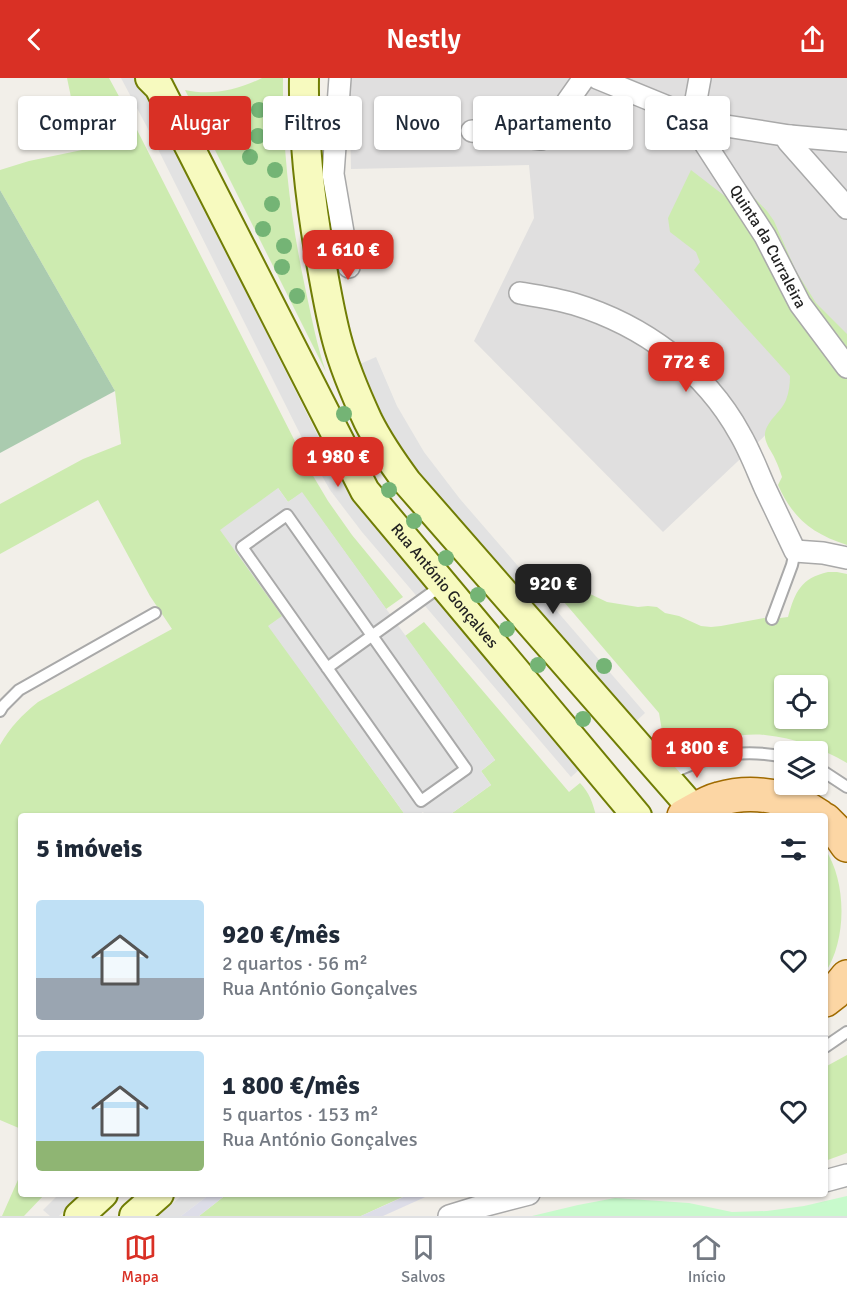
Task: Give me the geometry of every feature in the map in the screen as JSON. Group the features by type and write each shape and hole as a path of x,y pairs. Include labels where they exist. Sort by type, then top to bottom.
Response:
{"main road":[{"name":"Rua António Gonçalves","path":"150,78 159,87 365,491 629,812"},
{"path":"304,78 303,114 314,222 337,340 346,369 368,421 407,482 665,777 689,813 716,799 755,794 791,801 815,813"},
{"path":"828,823 847,845"},
{"path":"828,998 847,976"},
{"path":"79,1216 100,1197"},
{"path":"134,1216 156,1197"}],"street":[{"path":"340,78 333,174 349,267"},
{"path":"472,131 541,139 584,78"},
{"path":"597,78 645,98"},
{"name":"Quinta da Curraleira","path":"700,78 700,96"},
{"path":"730,125 790,136 847,141"},
{"path":"790,136 788,141 847,208"},
{"name":"Quinta da Curraleira","path":"709,150 765,236 800,304 847,367"},
{"path":"520,293 573,304 611,317 677,358 715,396 734,423 795,550 847,558"},
{"path":"828,1180 847,1175"},
{"path":"449,1216 517,1197"}],"lane":[{"path":"287,515 466,769 421,801 327,668 242,548 287,515"},
{"path":"772,619 792,565 795,550"},
{"path":"327,668 443,584"},
{"path":"0,711 19,690 155,613"},
{"path":"665,777 698,761 717,756 754,753 774,756"},
{"path":"828,775 847,787"},
{"path":"828,1045 847,1032"}],"shaded area":[{"path":"121,78 135,78 149,102 149,131 137,108 137,96 131,96"},
{"path":"349,78 847,78 847,356 663,532 474,341 534,218 529,165 351,169 351,150 362,150 362,96 349,96"},
{"path":"158,150 175,150 341,479 359,505 581,768 571,777 362,532 330,490"},
{"path":"376,357 397,406 424,452 460,499 645,713 633,724 414,467 386,423 360,364"},
{"path":"278,488 288,502 302,492 495,760 481,771 491,785 452,813 404,813 268,626 282,616 220,530"},
{"path":"56,1197 79,1197 59,1216 50,1216 43,1210"},
{"path":"180,1197 206,1197 181,1216 157,1216"},
{"path":"206,1197 223,1197 199,1216 181,1216"},
{"path":"403,1197 425,1197 383,1216 361,1216"}],"green space":[{"path":"67,78 109,78 119,96 71,96"},
{"path":"262,78 283,78 283,96 263,96 263,150 285,150 296,239 317,342 326,372 215,150 251,150 251,96 188,96 185,90 214,92 243,86"},
{"path":"137,130 309,469 352,535 403,597 386,609 302,493 288,502 278,488 283,616 269,626 404,813 18,813 18,1128 0,1120 0,745 8,732 38,702 172,629 150,596 98,500 0,554 0,504 83,459 121,444 115,391 0,190 0,170 29,161 82,150 137,150"},
{"path":"691,170 739,207 847,373 847,545 824,536 805,524 790,507 778,485 782,477 767,443 765,432 786,400 790,376 694,270 700,262 696,252 670,232 668,218"},
{"path":"743,186 774,221 796,271 816,303 847,334 847,352 806,306"},
{"path":"0,190 115,391 0,453"},
{"path":"828,572 847,574 847,763 828,754 828,741 795,741 760,735 733,736 694,742 672,738 662,731 659,713 564,602 562,592 566,583 575,582 586,592 607,602 638,607 657,607 665,613 679,616 701,626 711,627 764,618 788,617 797,593 811,578"},
{"path":"424,622 569,792 580,783 583,786 595,813 452,813 491,785 481,771 495,760 405,636"},
{"path":"828,855 837,878 842,911 832,960 828,967"},
{"path":"847,1055 847,1153 828,1160 828,1065"},
{"path":"18,1180 18,1197 42,1197 24,1216 2,1216"},
{"path":"847,1196 847,1216 532,1216 615,1198 689,1203 732,1212 767,1211 804,1206"},
{"path":"223,1197 402,1197 361,1216 199,1216"}]}
